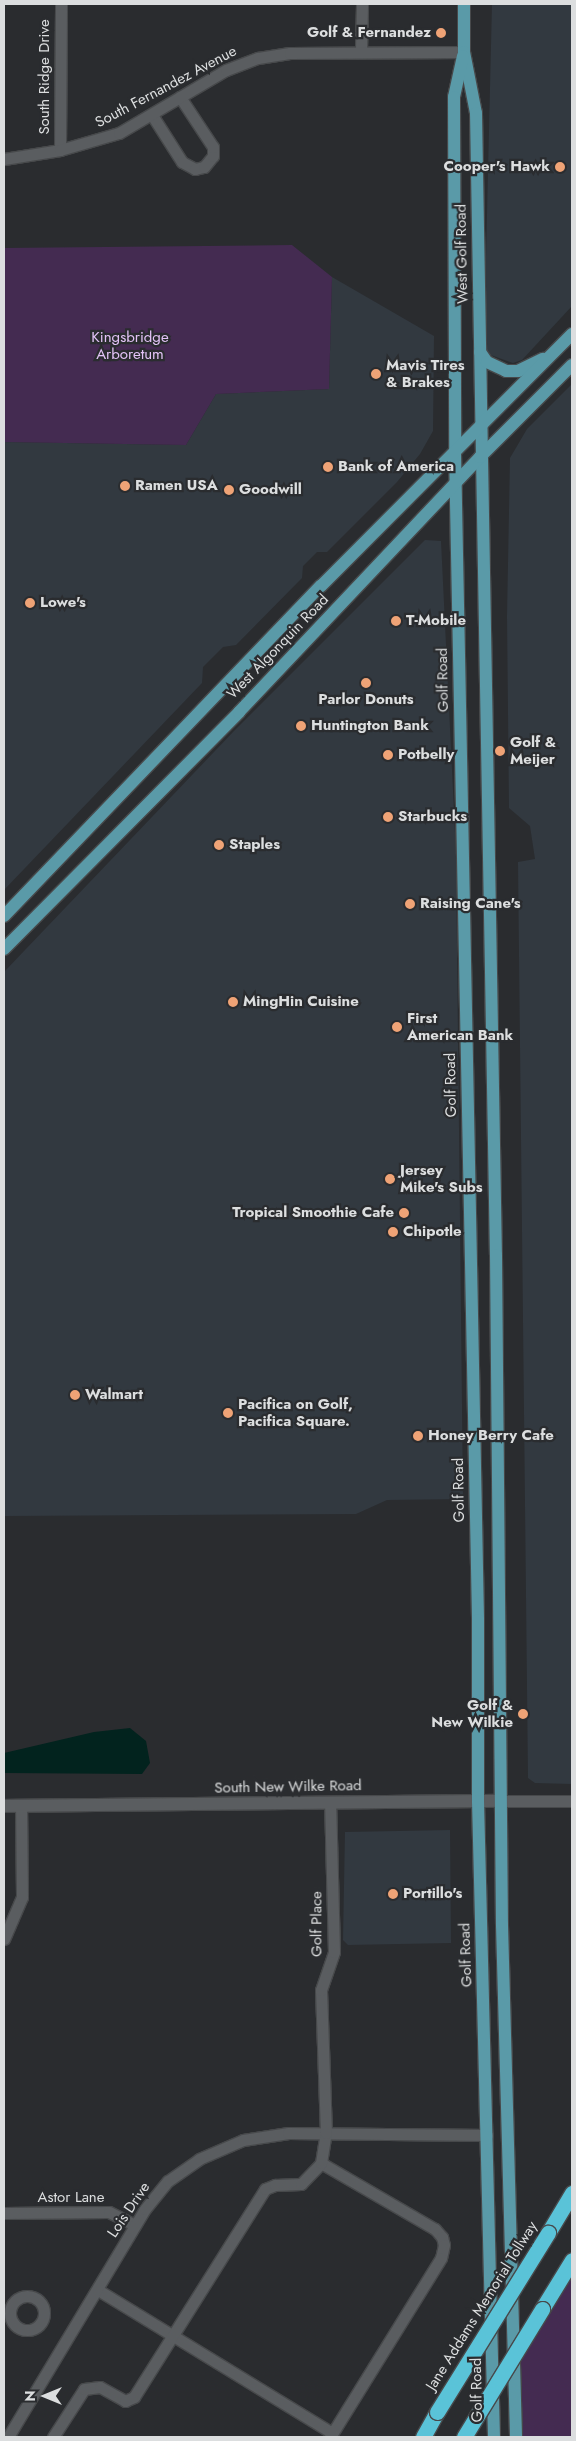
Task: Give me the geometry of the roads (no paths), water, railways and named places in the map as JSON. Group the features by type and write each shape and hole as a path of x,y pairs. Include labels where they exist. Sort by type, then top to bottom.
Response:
{"highway":[{"name":"Jane Addams Memorial Tollway","path":"422,2437 572,2193"},
{"path":"464,2437 572,2260"}],"main road":[{"name":"West Golf Road","path":"464,4 464,52 476,113 480,456"},
{"name":"West Golf Road","path":"455,452 454,97 464,52"},
{"name":"West Algonquin Road","path":"4,916 572,334"},
{"path":"480,352 487,362 506,372 518,371 552,355"},
{"name":"West Algonquin Road","path":"4,949 239,712 480,456 572,365"},
{"name":"Golf Road","path":"455,452 478,1610 478,1801 494,2437"},
{"path":"480,456 496,1255 501,1801 516,2437"},
{"name":"South New Wilke Road","path":"4,1806 501,1801"}],"street":[{"name":"South Ridge Drive","path":"60,150 61,4"},
{"path":"361,51 362,4"},
{"name":"South Fernandez Avenue","path":"4,159 60,150 119,133 226,70 258,58 290,52 464,52"},
{"path":"152,115 182,162 195,169 204,167 213,156 213,147 180,97"},
{"name":"South New Wilke Road","path":"501,1801 572,1801"},
{"name":"Golf Place","path":"321,2162 326,2133 321,1990 334,1952 330,1803"},
{"path":"4,1939 22,1897 22,1806"},
{"name":"Lois Drive","path":"8,2437 98,2290 135,2225 168,2181 207,2155 243,2140 262,2135 326,2133 487,2135"},
{"path":"53,2437 84,2389 100,2387 125,2401 134,2397 173,2335 265,2190 275,2185 301,2184 321,2162 435,2229 442,2237 444,2245 441,2258 331,2435 173,2335 98,2290"},
{"name":"Astor Lane","path":"4,2213 109,2212 135,2225"}],"place":[{"name":"Golf & Fernandez","path":"441,33"},
{"name":"Cooper's Hawk","path":"560,167"},
{"name":"Mavis Tires & Brakes","path":"376,374"},
{"name":"Bank of America","path":"328,467"},
{"name":"Ramen USA","path":"125,486"},
{"name":"Goodwill","path":"229,490"},
{"name":"Lowe's","path":"30,603"},
{"name":"T-Mobile","path":"396,621"},
{"name":"Parlor Donuts","path":"366,683"},
{"name":"Huntington Bank","path":"301,726"},
{"name":"Golf & Meijer","path":"500,751"},
{"name":"Potbelly","path":"388,755"},
{"name":"Starbucks","path":"388,817"},
{"name":"Staples","path":"219,845"},
{"name":"Raising Cane's","path":"410,904"},
{"name":"MingHin Cuisine","path":"233,1002"},
{"name":"First American Bank","path":"397,1027"},
{"name":"Jersey Mike's Subs","path":"390,1179"},
{"name":"Tropical Smoothie Cafe","path":"404,1213"},
{"name":"Chipotle","path":"393,1232"},
{"name":"Walmart","path":"75,1395"},
{"name":"Pacifica on Golf, Pacifica Square.","path":"228,1413"},
{"name":"Honey Berry Cafe","path":"418,1436"},
{"name":"Golf & New Wilkie","path":"523,1714"},
{"name":"Portillo's","path":"393,1894"}],"park label":[{"name":"Kingsbridge Arboretum","path":"130,346"}]}
